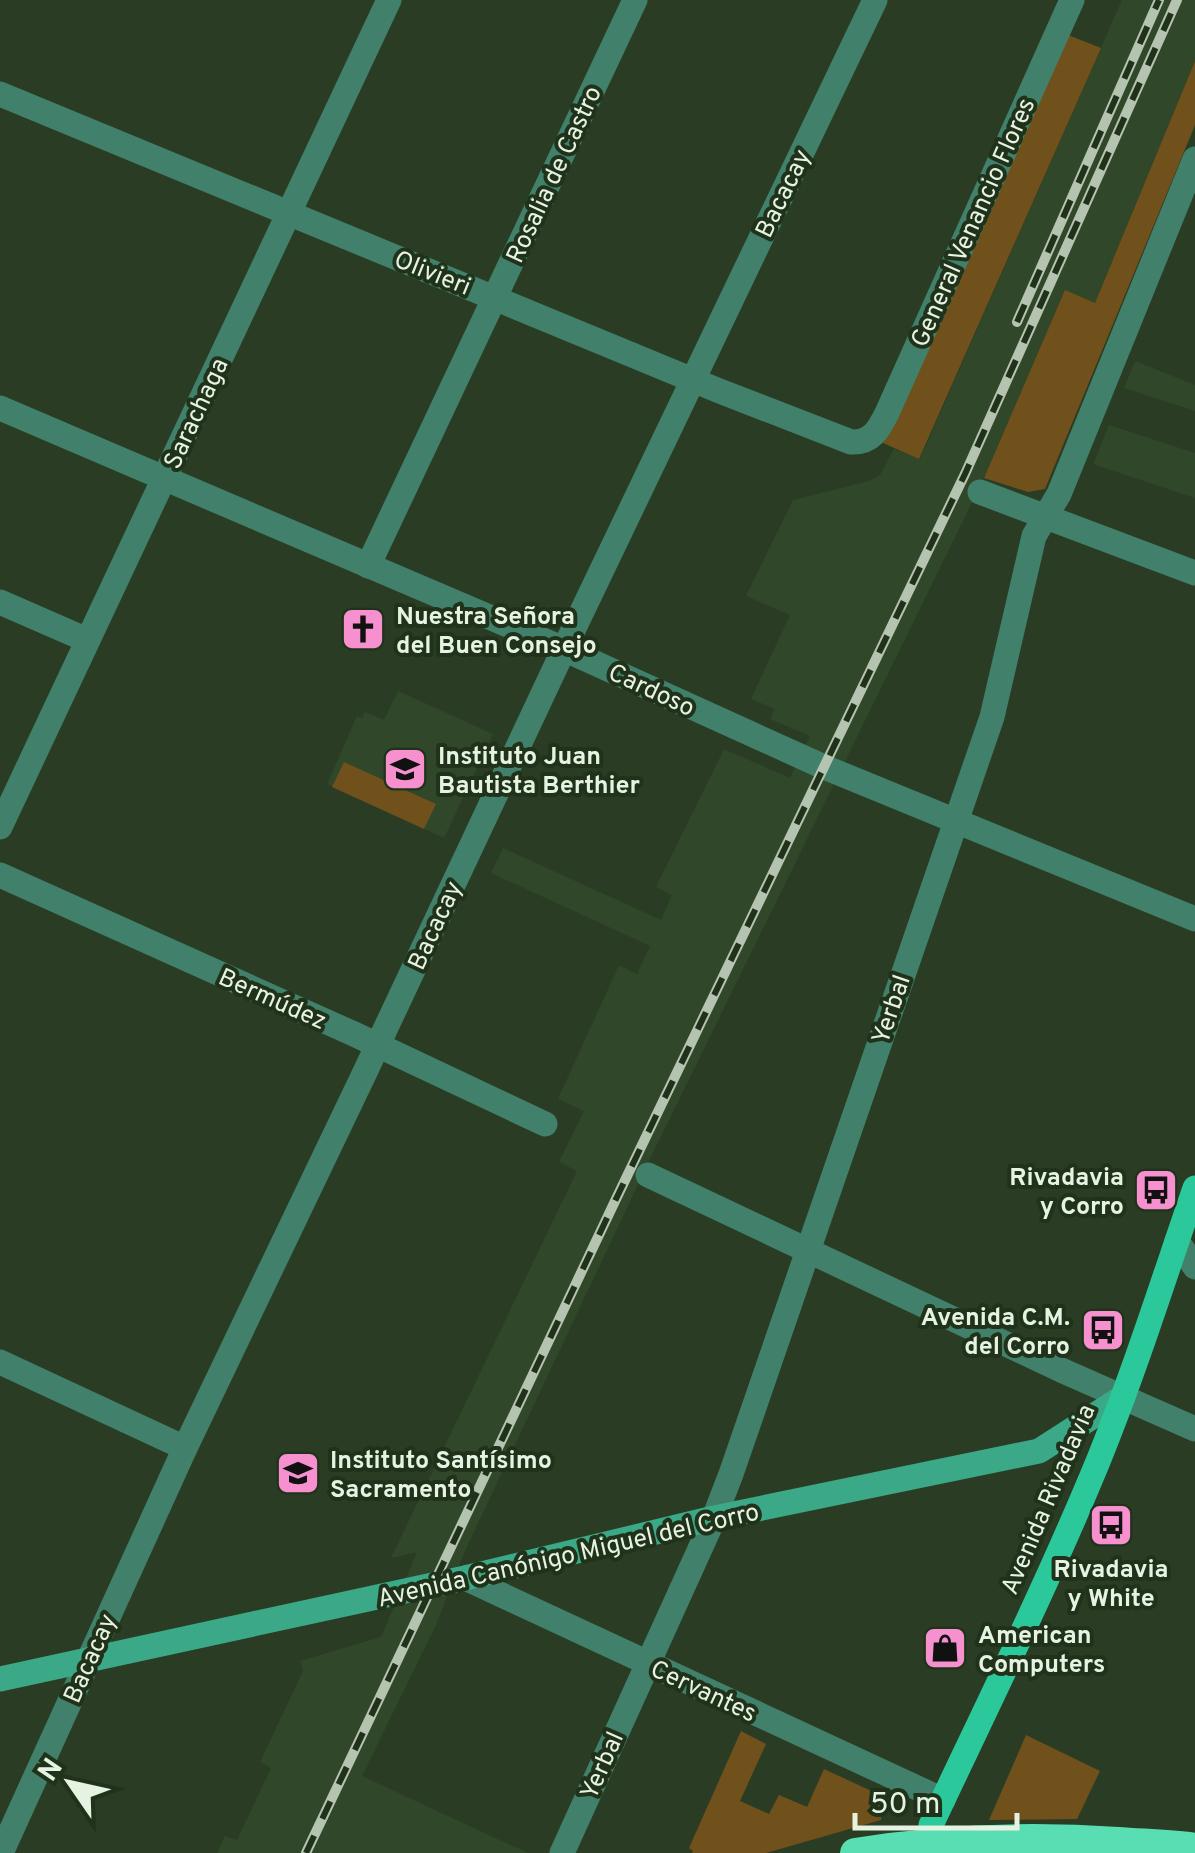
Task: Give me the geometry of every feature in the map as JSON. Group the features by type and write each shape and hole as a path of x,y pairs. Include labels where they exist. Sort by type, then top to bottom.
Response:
{"highway":[{"path":"855,1853 1002,1838 1195,1848"}],"main road":[{"name":"Avenida Rivadavia","path":"931,1825 1058,1554 1123,1398 1195,1188"}],"street":[{"name":"Sarachaga","path":"0,827 389,0"},
{"name":"Rosalia de Castro","path":"368,566 635,0"},
{"name":"Bacacay","path":"0,1853 185,1448 875,0"},
{"name":"General Venancio Flores","path":"866,440 875,435 887,413 1072,0"},
{"name":"Olivieri","path":"0,94 693,380 851,442 866,440"},
{"name":"Yerbal","path":"562,1853 714,1518 992,717 1034,536 1060,494 1195,159"},
{"name":"Cardoso","path":"0,408 564,649 824,767 1195,920"},
{"path":"980,492 1195,573"},
{"path":"0,602 87,640"},
{"name":"Bermúdez","path":"0,875 545,1124"},
{"path":"648,1174 1060,1370 1195,1429"},
{"path":"1177,1241 1195,1267"},
{"path":"0,1362 185,1448"},
{"name":"Avenida Canónigo Miguel del Corro","path":"0,1679 465,1578 714,1518 1039,1451 1123,1398"},
{"name":"Cervantes","path":"465,1578 943,1800"}],"shaded area":[{"path":"1122,0 1195,0 1195,61 1095,303 1065,291 984,478 650,1159 464,1553 436,1625 362,1776 528,1853 217,1853 225,1836 237,1840 271,1768 260,1762 303,1671 300,1661 381,1637 417,1552 391,1558 577,1171 559,1162 584,1111 558,1099 619,965 637,974 650,946 491,873 503,848 661,920 672,895 656,887 724,749 790,778 810,736 770,719 775,709 751,699 790,615 746,596 793,500 869,481 880,475 894,449 920,459"},
{"path":"1068,35 1101,48 919,459 883,443"},
{"path":"1195,61 1195,125 1045,489 1028,492 984,478 1065,290 1095,303"},
{"path":"1135,361 1195,385 1195,411 1124,388"},
{"path":"1109,425 1195,453 1195,498 1093,464"},
{"name":"Instituto Juan Bautista Berthier","path":"398,691 493,734 444,838 327,784 357,716 362,718 365,712 384,720"},
{"path":"344,762 436,804 424,829 332,787"},
{"path":"741,1731 766,1744 740,1801 769,1814 779,1795 807,1807 824,1769 882,1796 881,1820 766,1853 692,1853 689,1848"},
{"path":"1026,1735 1100,1771 1077,1819 989,1820"}],"railway":[{"path":"1017,322 1159,0"},
{"path":"306,1853 965,474 1177,0"}],"place":[{"name":"Nuestra Señora del Buen Consejo","path":"363,629"},
{"name":"Instituto Juan Bautista Berthier","path":"405,769"},
{"name":"Rivadavia y Corro","path":"1156,1190"},
{"name":"Avenida C.M. del Corro","path":"1103,1330"},
{"name":"Instituto Santísimo Sacramento","path":"298,1473"},
{"name":"Rivadavia y White","path":"1111,1525"},
{"name":"American Computers","path":"945,1648"}]}
